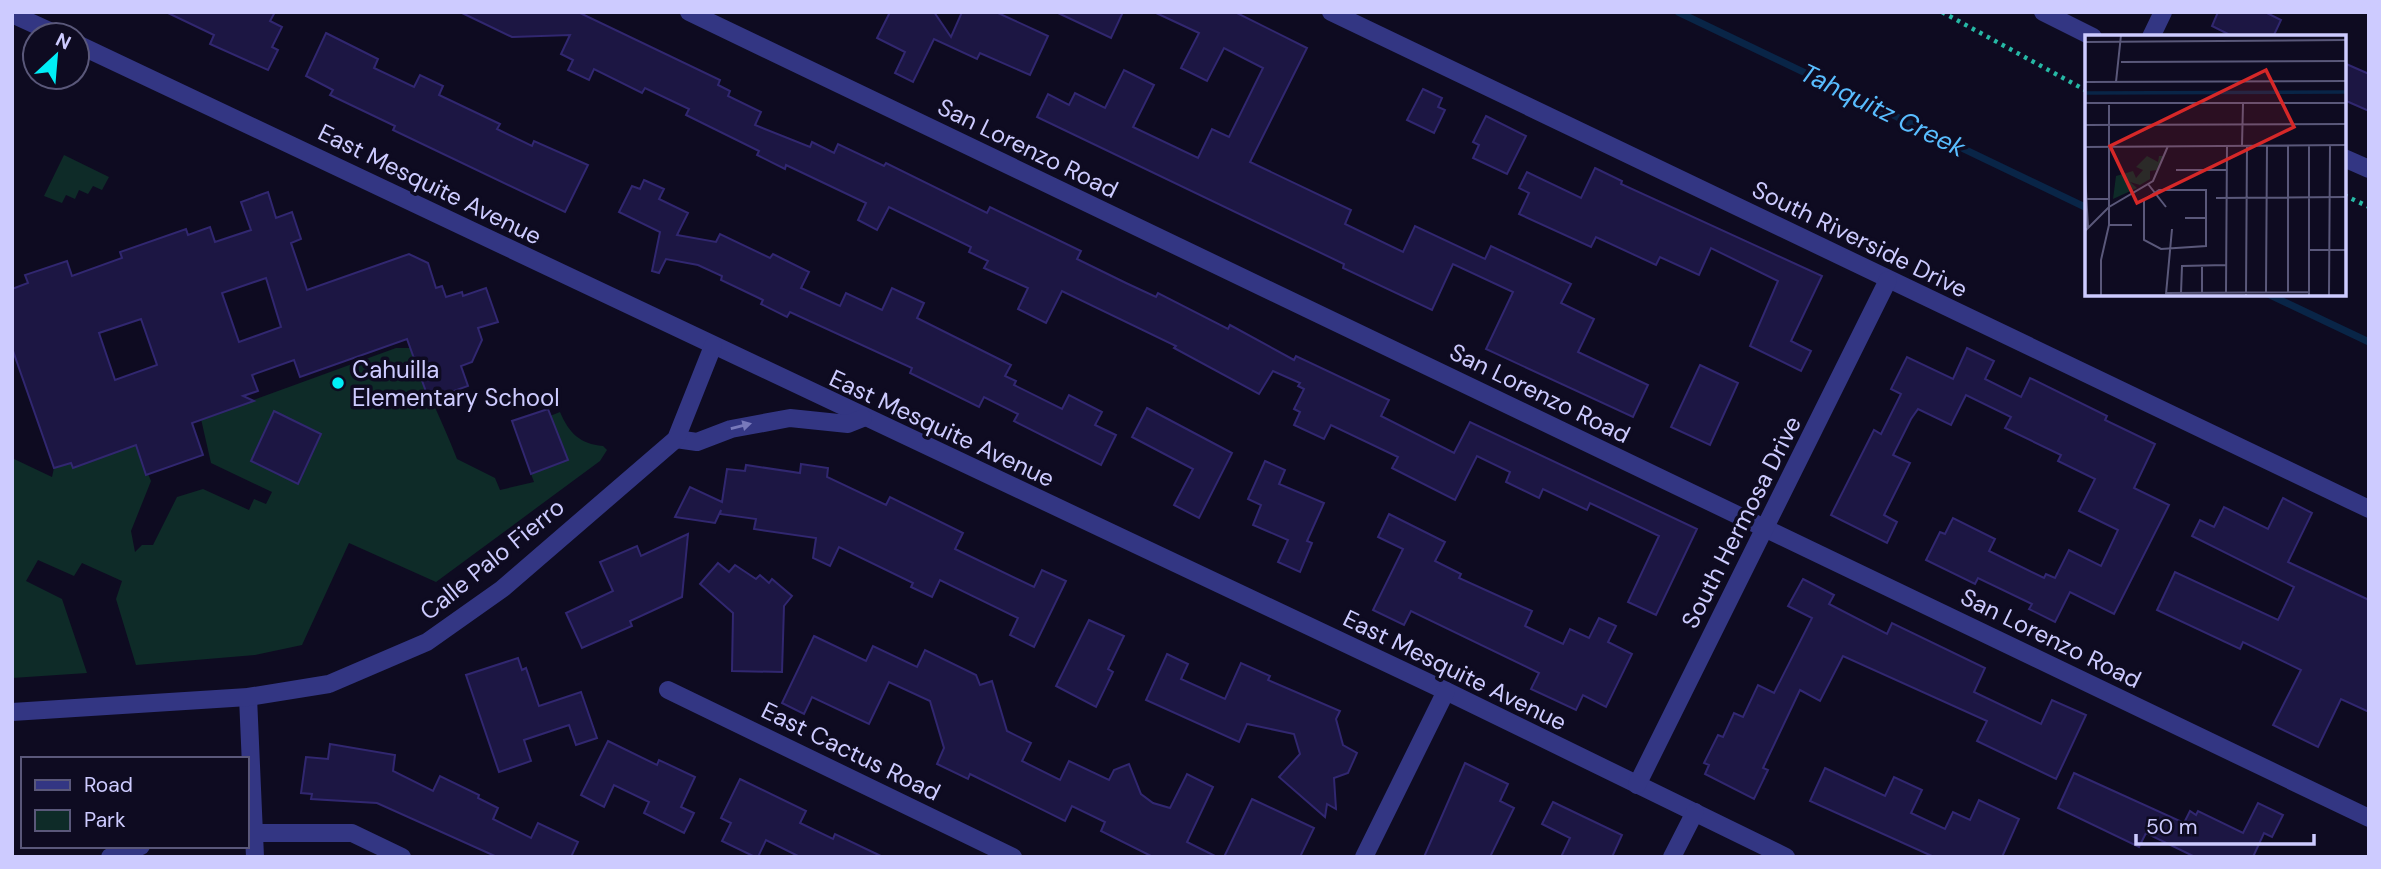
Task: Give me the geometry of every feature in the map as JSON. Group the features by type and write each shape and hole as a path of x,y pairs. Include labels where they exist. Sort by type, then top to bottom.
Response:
{"street":[{"name":"San Lorenzo Road","path":"689,12 2369,818"},
{"name":"South Riverside Drive","path":"1331,12 2369,509"},
{"path":"2043,12 2089,35"},
{"path":"2152,35 2163,12"},
{"name":"East Mesquite Avenue","path":"91,51 863,418 1446,691 1786,857"},
{"path":"2346,159 2369,169"},
{"name":"South Hermosa Drive","path":"1637,785 1888,280"},
{"name":"Calle Palo Fierro","path":"12,712 248,697 329,684 427,642 502,589 676,439 713,346"},
{"path":"676,439 697,442 731,429 790,418 848,424 863,418"},
{"name":"East Cactus Road","path":"668,690 1013,857"},
{"path":"1364,857 1446,691"},
{"path":"248,697 249,833 255,857"},
{"path":"1672,857 1695,812"},
{"path":"249,833 352,833 402,857"},
{"path":"110,857 135,848"}],"path":[{"path":"1942,12 2085,90"},
{"path":"2346,196 2369,206"}],"green space":[{"path":"64,155 109,177 102,190 93,186 88,194 79,190 75,199 66,195 62,203 44,196"},
{"path":"396,348 411,348 457,459 495,478 500,490 534,482 531,474 567,460 550,416 560,412 576,436 607,450 600,461 436,582 349,543 302,645 255,655 136,665 116,599 122,581 82,563 74,576 38,560 26,581 62,599 87,673 12,678 12,458 52,477 54,468 71,463 73,468 136,445 151,481 131,531 135,552 142,545 153,545 177,497 203,489 249,510 254,499 266,504 272,492 211,463 201,419"}],"building":[{"path":"166,12 275,12 270,21 282,27 272,47 278,50 268,70 210,44 214,35"},
{"path":"460,12 578,12 720,80 718,85 730,91 728,96 761,112 755,125 810,147 812,142 834,153 838,144 884,166 886,163 987,213 990,207 1081,251 1077,259 1126,283 1156,297 1158,293 1228,329 1230,325 1294,360 1296,356 1389,400 1381,416 1454,453 1470,422 1697,529 1656,615 1628,602 1659,536 1590,503 1587,510 1543,489 1539,498 1506,482 1510,472 1477,456 1455,500 1392,468 1398,457 1331,425 1324,439 1294,425 1300,412 1294,409 1304,389 1298,386 1300,383 1273,371 1259,394 1174,348 1176,346 1062,291 1046,323 1018,309 1028,288 984,268 988,261 969,252 971,247 889,207 877,230 858,220 866,203 786,165 785,169 757,155 759,151 686,115 689,109 645,88 642,93 594,69 589,80 568,70 573,60 561,54 570,35 512,37"},
{"path":"890,12 934,12 951,37 962,12 996,12 1048,36 1030,75 980,53 977,59 934,39 913,82 895,73 905,52 877,38"},
{"path":"1056,12 1123,12 1111,38"},
{"path":"1154,12 1235,12 1307,48 1250,162 1351,210 1345,224 1403,252 1415,226 1485,259 1491,246 1571,284 1561,303 1594,319 1578,352 1648,385 1633,417 1486,349 1513,292 1453,264 1432,310 1343,268 1344,264 1037,117 1048,94 1069,105 1075,93 1105,108 1124,70 1154,85 1133,127 1198,158 1212,129 1229,137 1263,68 1224,48 1207,81 1181,68 1199,33"},
{"path":"2218,12 2265,12 2281,20 2274,35 2230,35 2212,26"},
{"path":"326,33 378,59 374,68 414,87 420,75 443,86 439,95 500,124 497,129 532,146 534,141 588,165 565,212 393,130 395,126 330,95 333,90 306,76"},
{"path":"2346,64 2369,74 2369,111 2346,101"},
{"path":"1423,89 1442,98 1438,107 1445,110 1434,133 1407,120"},
{"path":"1486,116 1526,136 1507,174 1473,158 1479,145 1473,142"},
{"path":"1595,168 1622,181 1621,184 1822,276 1791,341 1811,351 1801,371 1750,346 1778,281 1711,248 1699,275 1660,257 1656,265 1596,237 1591,247 1519,214 1529,193 1519,188 1527,172 1581,198"},
{"path":"644,180 664,189 659,199 688,213 677,235 716,242 720,234 770,258 773,254 809,272 801,288 840,306 846,293 882,310 892,288 924,303 917,318 1011,365 1005,376 1016,381 1014,385 1062,409 1069,395 1102,412 1095,425 1116,435 1101,465 1014,421 1018,414 984,397 979,407 910,373 912,368 790,312 787,317 761,304 763,300 721,280 722,276 698,265 666,259 659,273 652,271 660,232 619,212 632,186 640,189"},
{"path":"268,192 276,218 292,212 301,239 291,243 307,290 409,254 428,263 436,288 442,286 446,297 462,292 463,296 486,288 498,322 478,328 482,340 472,362 461,366 468,386 429,400 407,339 300,377 294,360 252,375 258,391 243,396 254,401 192,423 203,455 146,475 136,445 73,468 71,463 54,468 12,348 12,289 28,283 25,275 67,261 72,276 122,258 120,252 186,229 188,235 210,227 215,242 251,230 241,202","holes":["266,278 281,327 239,342 222,293","141,319 157,365 115,380 99,333"]},
{"path":"1967,348 1994,361 1985,379 2021,397 2030,378 2107,416 2105,420 2155,444 2134,488 2169,505 2114,614 2070,592 2055,622 2029,609 2032,604 1978,578 1975,584 1926,560 1940,532 1945,534 1953,518 1995,539 1989,551 2044,578 2046,574 2055,578 2069,550 2101,566 2118,530 2079,511 2095,479 2058,461 2061,455 2005,428 2011,417 1966,395 1951,425 1918,409 1911,419 1893,455 1910,463 1884,515 1897,522 1887,543 1831,515 1874,430 1881,434 1901,394 1891,389 1907,357 1953,379"},
{"path":"1700,365 1738,383 1710,445 1671,427"},
{"path":"1147,408 1232,453 1199,518 1174,505 1193,469 1132,437"},
{"path":"548,409 568,460 531,474 512,421"},
{"path":"274,411 321,434 298,484 251,461"},
{"path":"1265,461 1285,470 1279,484 1324,503 1307,541 1312,543 1300,572 1278,562 1288,540 1253,525 1261,505 1248,499"},
{"path":"801,464 828,468 827,477 886,505 890,497 963,533 955,549 1034,587 1042,570 1066,581 1034,647 1010,635 1018,618 940,580 932,597 911,587 913,583 839,547 830,566 813,558 816,538 754,529 756,519 720,514 721,510 715,523 675,517 690,487 722,502 727,469 745,471 746,465 800,473"},
{"path":"2283,498 2312,513 2288,562 2369,600 2369,712 2341,699 2318,747 2273,725 2301,670 2243,642 2240,649 2157,610 2175,572 2278,620 2294,587 2192,536 2200,520 2214,527 2224,507 2268,529"},
{"path":"1389,514 1445,542 1435,561 1461,574 1459,578 1532,611 1525,626 1563,644 1570,629 1589,638 1599,618 1616,626 1608,642 1632,654 1606,707 1583,695 1576,710 1531,689 1539,673 1411,611 1404,625 1373,610 1403,549 1378,537"},
{"path":"688,534 682,597 630,621 632,626 582,648 566,613 613,591 600,562 637,546 641,556"},
{"path":"718,563 729,572 735,565 756,579 760,575 769,583 772,579 792,596 784,606 782,672 732,671 733,613 700,584"},
{"path":"1803,579 1834,595 1829,604 1887,634 1892,623 1985,668 1974,692 2041,724 2052,700 2086,715 2056,779 1977,741 1987,721 1843,656 1820,701 1800,690 1763,768 1768,770 1754,799 1705,774 1709,765 1704,763 1718,735 1723,737 1734,713 1743,717 1758,685 1774,693 1812,618 1788,606"},
{"path":"1089,620 1124,636 1108,669 1113,672 1096,707 1056,686"},
{"path":"814,636 866,661 873,646 917,667 925,650 976,675 980,685 992,681 1007,731 1031,743 1022,761 1060,780 1069,761 1109,780 1114,770 1129,764 1141,794 1153,803 1170,808 1187,774 1213,787 1187,842 1217,857 1153,857 1101,831 1105,822 1072,806 1065,821 970,774 968,779 937,764 944,748 930,701 889,682 869,724 812,697 804,714 782,703"},
{"path":"1167,654 1188,664 1181,679 1225,699 1241,663 1270,676 1268,680 1340,711 1336,719 1343,745 1357,753 1348,773 1334,778 1336,809 1327,804 1325,817 1279,777 1300,754 1294,734 1247,724 1239,742 1146,700"},
{"path":"518,658 522,670 526,668 539,706 581,692 597,738 576,745 569,725 524,740 531,761 499,772 466,675"},
{"path":"608,741 657,765 659,760 695,777 681,807 694,813 684,833 644,813 649,802 614,785 604,807 581,795"},
{"path":"330,744 395,755 393,771 433,791 440,776 479,795 478,798 498,808 493,819 531,838 538,823 578,842 571,857 497,857 377,803 311,799 312,794 301,793 306,757 328,759"},
{"path":"1465,763 1508,784 1500,801 1514,808 1490,857 1424,857"},
{"path":"1825,768 1885,796 1894,777 1922,790 1911,813 1945,829 1953,812 1970,820 1979,800 2019,819 2002,857 1934,857 1810,801"},
{"path":"2074,773 2184,823 2190,811 2196,815 2198,811 2243,833 2258,803 2283,815 2272,837 2264,833 2253,857 2195,857 2146,833 2139,847 2058,808"},
{"path":"740,779 806,811 800,823 833,839 835,834 883,857 800,857 766,840 758,857 755,857 722,841 731,823 721,818"},
{"path":"1252,799 1314,828 1300,857 1224,857"},
{"path":"1553,802 1622,835 1612,857 1561,857 1570,838 1542,824"}],"waterway":[{"name":"Tahquitz Creek","path":"1678,12 2085,207"},
{"name":"Tahquitz Creek","path":"2272,296 2369,342"}],"place":[{"name":"Cahuilla Elementary School","path":"338,383"}]}
